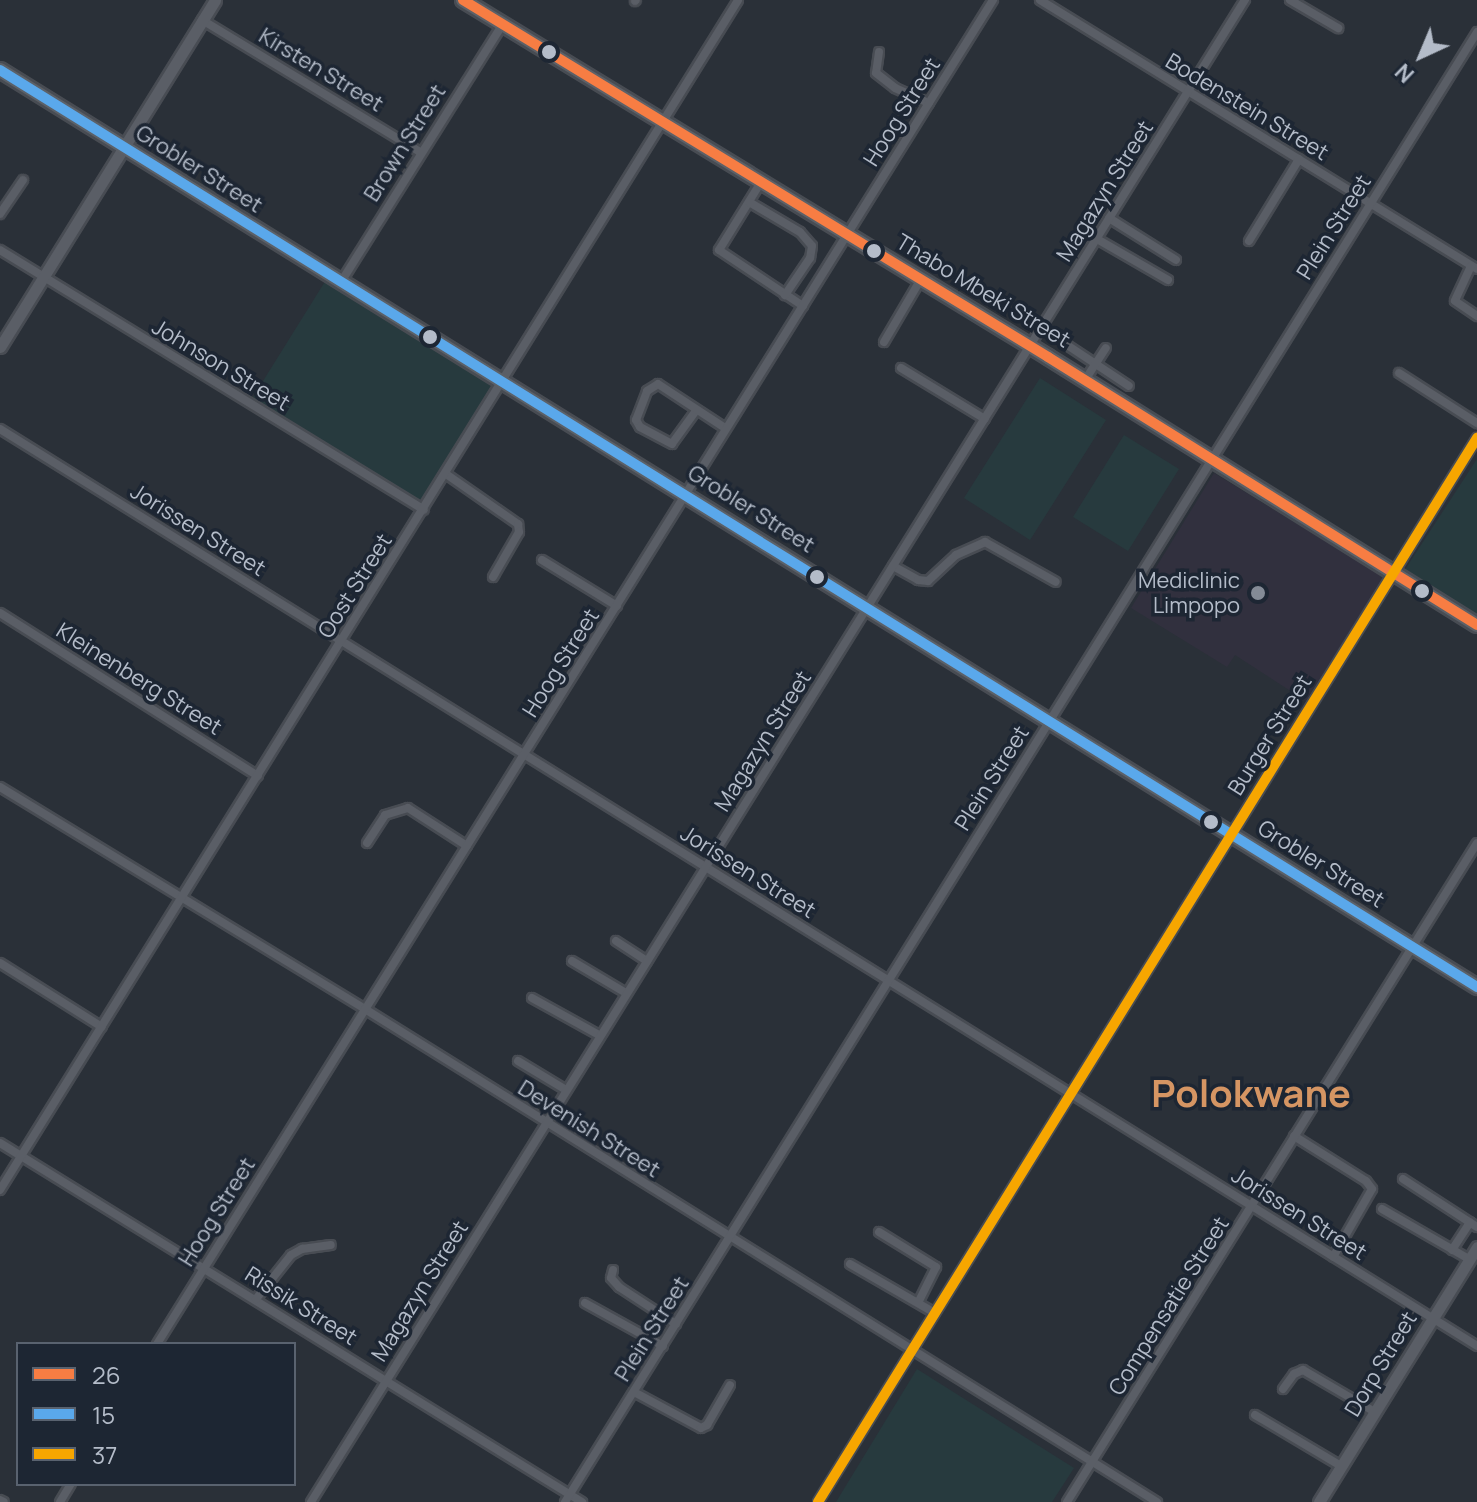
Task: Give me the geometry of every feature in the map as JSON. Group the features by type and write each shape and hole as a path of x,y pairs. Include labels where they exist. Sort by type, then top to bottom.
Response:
{"main road":[{"name":"Thabo Mbeki Street","path":"463,0 1030,346 1477,625"},
{"name":"Grobler Street","path":"0,70 1477,987"}],"street":[{"path":"0,347 215,0"},
{"name":"Oost Street","path":"0,1190 184,898 738,0"},
{"name":"Hoog Street","path":"158,1342 993,0"},
{"name":"Bodenstein Street","path":"1040,0 1474,268"},
{"name":"Magazyn Street","path":"311,1502 1245,0"},
{"path":"1290,0 1338,28"},
{"name":"Kirsten Street","path":"202,20 420,152"},
{"name":"Brown Street","path":"341,282 502,25"},
{"name":"Plein Street","path":"567,1498 1477,32"},
{"path":"879,52 876,73 895,88 929,103"},
{"path":"1249,241 1299,159"},
{"path":"0,214 23,180"},
{"path":"761,182 720,246 720,252 803,306"},
{"path":"749,202 800,232 812,246 810,258 785,295"},
{"path":"1109,218 1176,260"},
{"path":"1097,239 1168,280"},
{"name":"Johnson Street","path":"0,250 424,510"},
{"path":"1474,268 1455,301 1477,316"},
{"path":"884,342 921,279"},
{"path":"1067,345 1129,386"},
{"path":"1085,380 1106,348"},
{"path":"901,368 985,419"},
{"path":"1399,373 1474,421"},
{"path":"695,412 672,444 640,427 636,420 644,397 656,384 691,404 695,412 725,428"},
{"name":"Jorissen Street","path":"0,429 1477,1346"},
{"name":"Burger Street","path":"818,1502 1477,438"},
{"path":"446,474 518,524 519,532 493,577"},
{"path":"893,566 918,580 928,581 956,555 985,542 1056,582"},
{"path":"542,560 617,606"},
{"name":"Kleinenberg Street","path":"0,613 258,776"},
{"name":"Devenish Street","path":"0,787 365,1009 729,1239 1157,1502"},
{"path":"367,843 385,815 408,808 467,846"},
{"name":"Compensatie Street","path":"1067,1502 1477,843"},
{"path":"616,941 647,961"},
{"path":"572,961 626,993"},
{"path":"0,963 102,1027"},
{"path":"532,998 599,1035"},
{"path":"518,1061 566,1090"},
{"path":"1294,1136 1366,1181 1372,1189 1333,1257"},
{"name":"Rissik Street","path":"0,1143 256,1299 567,1498 582,1502"},
{"path":"1403,1179 1473,1224 1452,1250"},
{"path":"1382,1209 1469,1259"},
{"path":"879,1232 936,1267 918,1303"},
{"path":"256,1299 291,1255 331,1245"},
{"name":"Dorp Street","path":"1319,1502 1477,1247"},
{"path":"850,1264 935,1313"},
{"path":"613,1270 611,1278 619,1287 676,1324"},
{"path":"585,1303 663,1346"},
{"path":"1283,1389 1294,1374 1303,1370 1375,1412"},
{"path":"634,1392 701,1428 707,1425 730,1385"},
{"path":"1255,1415 1341,1466"}],"shaded area":[{"name":"Mediclinic Limpopo","path":"1214,473 1384,577 1306,701 1235,655 1227,667 1131,608"}],"green space":[{"path":"326,280 490,383 491,394 425,499 416,499 253,397"},
{"path":"1040,378 1106,420 1030,540 964,498"},
{"path":"1124,435 1179,469 1128,551 1073,517"},
{"path":"1477,459 1477,616 1404,571"},
{"path":"917,1369 1074,1468 1052,1502 836,1502"}],"transit line":[{"name":"26","path":"463,0 1048,357 1477,625"},
{"name":"15","path":"0,70 1477,987"},
{"name":"37","path":"818,1502 1477,438"}],"place":[{"name":"Mediclinic Limpopo","path":"1258,593"}],"district":[{"name":"Polokwane","path":"1251,1093"}]}
